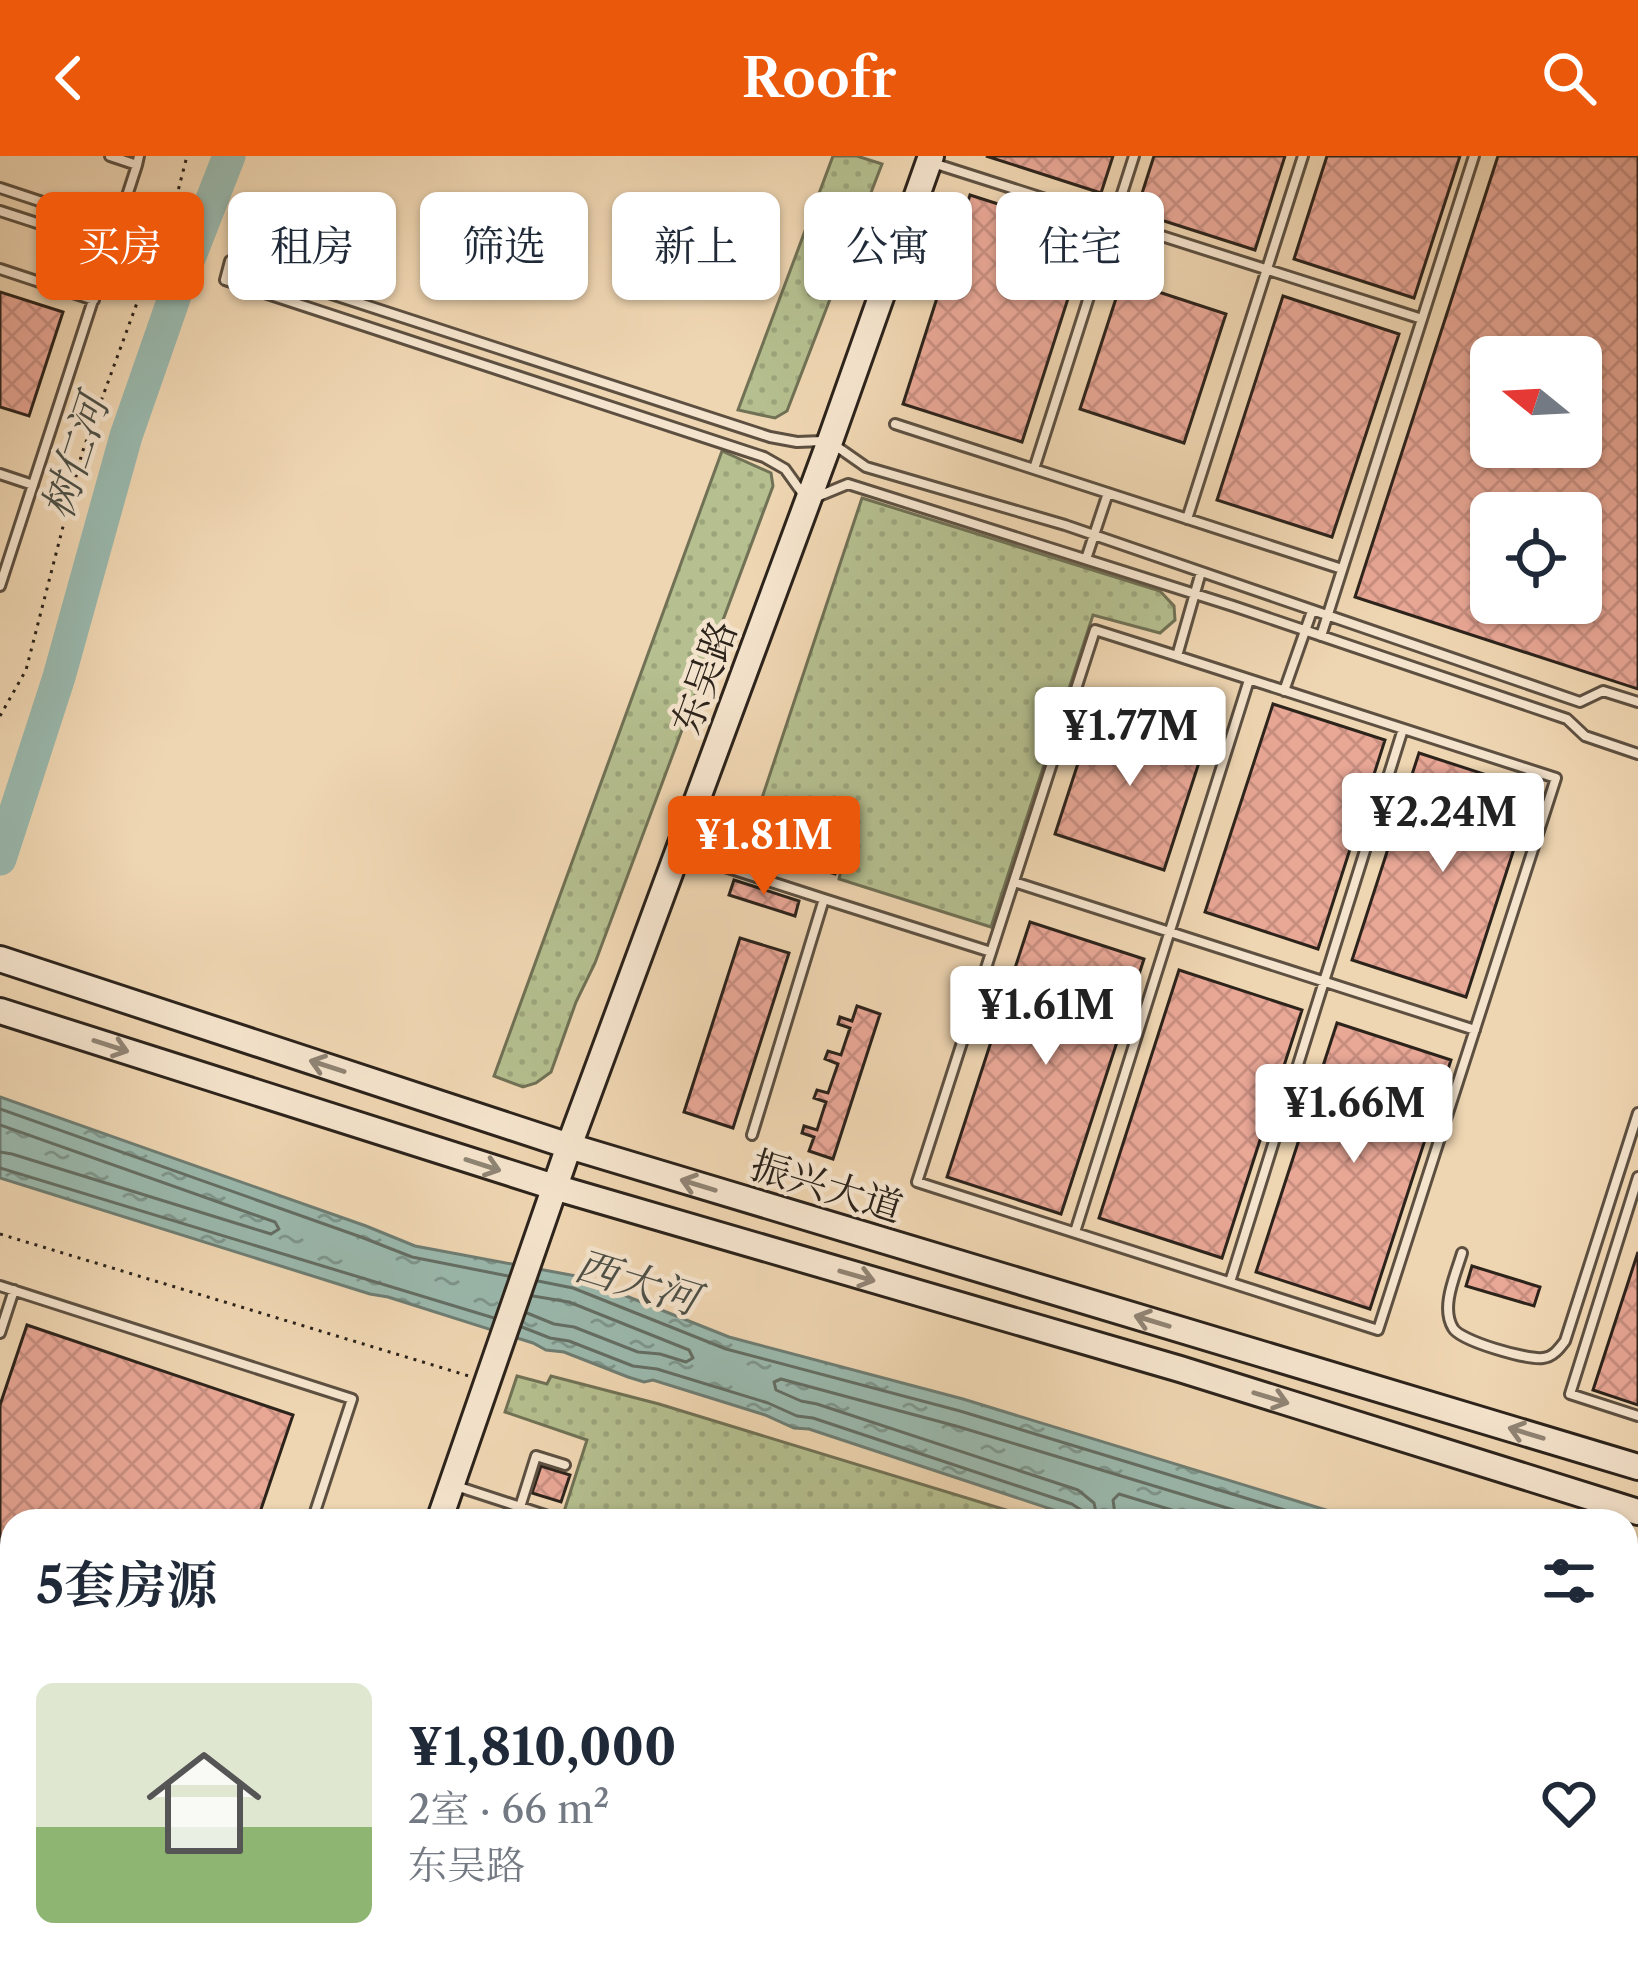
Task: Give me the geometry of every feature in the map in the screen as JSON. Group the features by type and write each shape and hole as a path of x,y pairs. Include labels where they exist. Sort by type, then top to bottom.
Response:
{"main road":[{"name":"东吴路","path":"488,1382 554,1187 930,159"},
{"name":"振兴大道","path":"0,959 569,1146 1638,1467"},
{"name":"振兴大道","path":"0,1011 554,1187 1180,1370 1628,1509"},
{"path":"444,1509 488,1382"}],"lane":[{"path":"110,156 138,160 128,192"},
{"path":"1122,192 1134,156"},
{"path":"1187,519 1303,156"},
{"path":"1321,636 1474,156"},
{"path":"930,159 1027,192"},
{"path":"0,188 36,200"},
{"path":"0,211 36,223"},
{"path":"1164,237 1422,319"},
{"path":"1638,703 1603,691 1580,702 1094,535 866,467 830,441 770,437 230,261 225,280 764,457 785,469 808,500 848,484 1567,719 1585,736 1638,754"},
{"path":"0,269 36,281"},
{"path":"0,586 94,300"},
{"path":"1034,469 1088,300"},
{"path":"895,424 1342,569"},
{"path":"0,474 33,485"},
{"path":"1086,560 1108,493"},
{"path":"1177,656 1201,572"},
{"path":"1284,691 1312,611"},
{"path":"1095,630 1249,680 1556,778 1378,1330 917,1182 1095,630"},
{"path":"1075,1232 1249,680"},
{"path":"1230,1282 1403,729"},
{"path":"678,852 991,952"},
{"path":"1014,882 1475,1030"},
{"path":"752,1135 824,899"},
{"path":"1462,1253 1448,1307 1453,1329 1463,1338 1524,1356 1546,1358 1557,1352 1565,1341 1638,1113"},
{"path":"1638,1177 1570,1394 1638,1416"},
{"path":"0,1286 352,1399 316,1509"},
{"path":"0,1334 14,1290"},
{"path":"520,1507 536,1456 565,1465"},
{"path":"452,1485 526,1509"}],"path":[{"path":"0,716 26,670 82,453 187,156"},
{"path":"0,1234 488,1382"}],"green space":[{"path":"833,156 857,156 882,164 871,192 820,192"},
{"path":"804,234 804,300 830,300 787,411 775,418 738,410"},
{"path":"722,451 771,473 773,486 551,1072 523,1087 494,1076"},
{"path":"862,498 1160,591 1174,606 1175,620 1160,633 1093,615 991,927 839,879 847,845 756,816"},
{"path":"517,1376 547,1384 551,1376 659,1404 1003,1509 565,1509 587,1440 505,1412"}],"water":[{"path":"0,1097 415,1246 576,1276 729,1337 963,1399 1323,1509 1051,1509 765,1415 653,1380 644,1382 564,1352 0,1178"}],"building":[{"path":"986,156 1113,156 1098,192"},
{"path":"1154,156 1285,156 1255,250 1164,221 1164,192 1142,192"},
{"path":"1327,156 1460,156 1414,298 1294,259"},
{"path":"1498,156 1638,156 1638,689 1355,597"},
{"path":"972,196 996,203 996,300 1068,300 1022,442 903,404 936,300 972,300"},
{"path":"0,292 63,312 29,416 0,407"},
{"path":"1164,294 1226,314 1184,443 1080,409 1115,300 1164,300"},
{"path":"1283,296 1399,334 1332,537 1217,500"},
{"path":"1273,704 1385,740 1318,949 1205,912"},
{"path":"1096,708 1205,744 1164,870 1055,834"},
{"path":"1419,753 1533,790 1466,997 1352,960"},
{"path":"763,838 839,860 835,874 759,852"},
{"path":"734,880 799,901 795,916 729,895"},
{"path":"1030,922 1144,959 1061,1214 947,1177"},
{"path":"740,938 789,953 733,1128 684,1112"},
{"path":"1179,970 1302,1010 1222,1258 1099,1218"},
{"path":"857,1006 880,1014 833,1159 809,1151 814,1137 802,1133 804,1126 817,1130 826,1102 814,1098 817,1090 828,1093 838,1064 825,1059 828,1051 841,1055 850,1028 838,1024 840,1017 852,1021"},
{"path":"1337,1023 1451,1060 1370,1309 1256,1272"},
{"path":"1638,1252 1638,1405 1593,1390"},
{"path":"1472,1266 1540,1287 1534,1306 1466,1286"},
{"path":"27,1325 293,1415 261,1509 0,1509 0,1405"},
{"path":"541,1466 570,1475 561,1502 532,1493"}],"waterway":[{"name":"树仁河","path":"0,859 59,677 126,436 229,156"}],"water label":[{"name":"西大河","path":"637,1282"}]}
